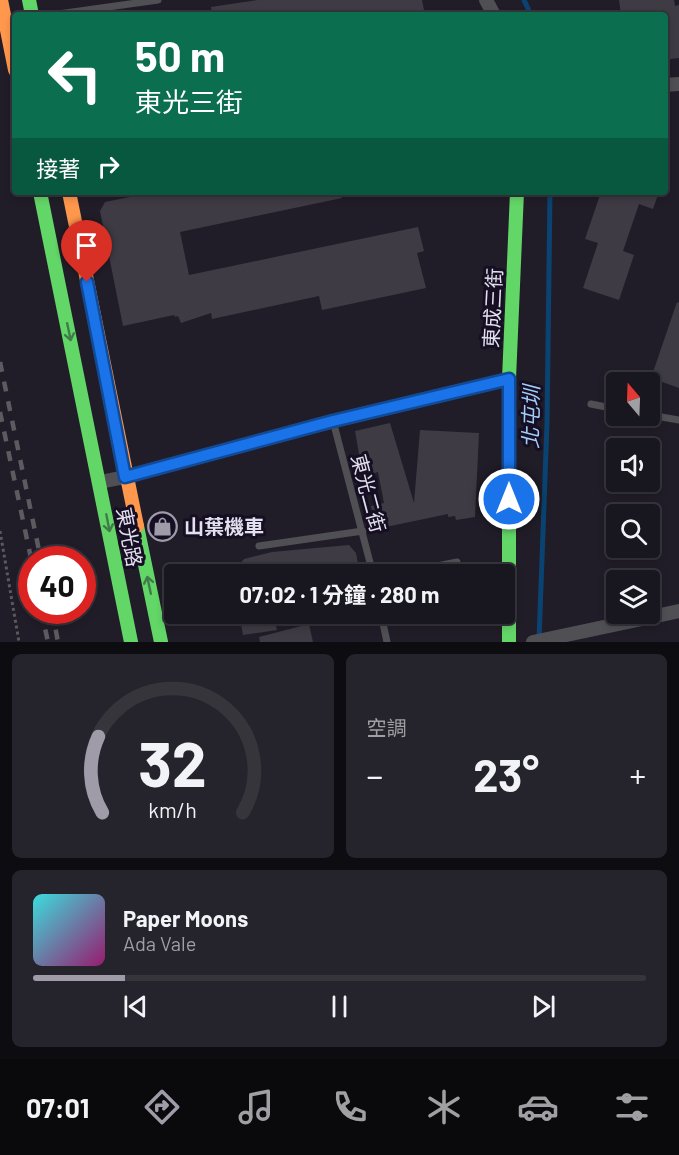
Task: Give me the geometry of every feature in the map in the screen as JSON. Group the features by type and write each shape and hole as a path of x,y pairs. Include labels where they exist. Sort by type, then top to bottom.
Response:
{"street":[{"path":"1,0 12,55"},
{"name":"東光路","path":"41,195 131,642"},
{"name":"東光路","path":"73,195 125,477 161,642"},
{"name":"東成三街","path":"509,642 509,379 517,195"},
{"path":"100,482 333,421 509,379"},
{"path":"533,642 679,611"}],"lane":[{"path":"72,12 158,0"},
{"path":"591,404 606,407"},
{"path":"660,417 679,420"},
{"name":"東光二街","path":"333,421 371,564"},
{"path":"259,546 363,531"},
{"path":"447,564 457,562"},
{"path":"383,624 387,642"}],"path":[{"path":"0,531 19,642"}],"building":[{"path":"258,0 422,0 424,12 212,12 211,7"},
{"path":"619,0 674,0 675,6 679,5 679,58 668,59 668,12 621,12"},
{"path":"140,195 342,195 342,198 180,232 189,275 418,227 424,251 417,253 426,288 322,310 319,296 212,319 211,313 181,323 178,316 174,315 123,326 100,211 105,202"},
{"path":"600,195 617,197 613,195 658,195 653,209 639,204 623,251 634,255 619,300 583,288 598,243 585,239"},
{"path":"677,302 679,303 679,388 660,381 660,372 653,372"},
{"path":"390,423 414,503 420,430 479,433 475,517 456,520 455,516 448,517 448,514 376,529 371,506 384,503 378,472 368,475 365,459 360,460 355,431"},
{"path":"349,545 356,553 358,564 240,564 244,559 272,552"},
{"path":"241,624 276,624 277,630 243,635"},
{"path":"309,624 313,642 260,642 259,637"}],"waterway":[{"name":"北屯圳","path":"524,0 530,12"},
{"name":"北屯圳","path":"539,640 547,424 550,195"}],"railway":[{"path":"0,362 38,546"},
{"path":"0,412 28,546"},
{"path":"44,624 48,642"},
{"path":"55,624 58,642"}],"traffic: fast":[{"path":"29,0 31,12"},
{"path":"41,195 131,642"},
{"path":"509,642 509,379 517,195"},
{"path":"137,526 161,642"}],"traffic: slow":[{"path":"1,0 12,55"},
{"path":"70,195 137,526"}],"place":[{"name":"山葉機車","path":"163,526"}],"route":[{"path":"87,282 125,477 333,421 509,379 509,499"}]}
